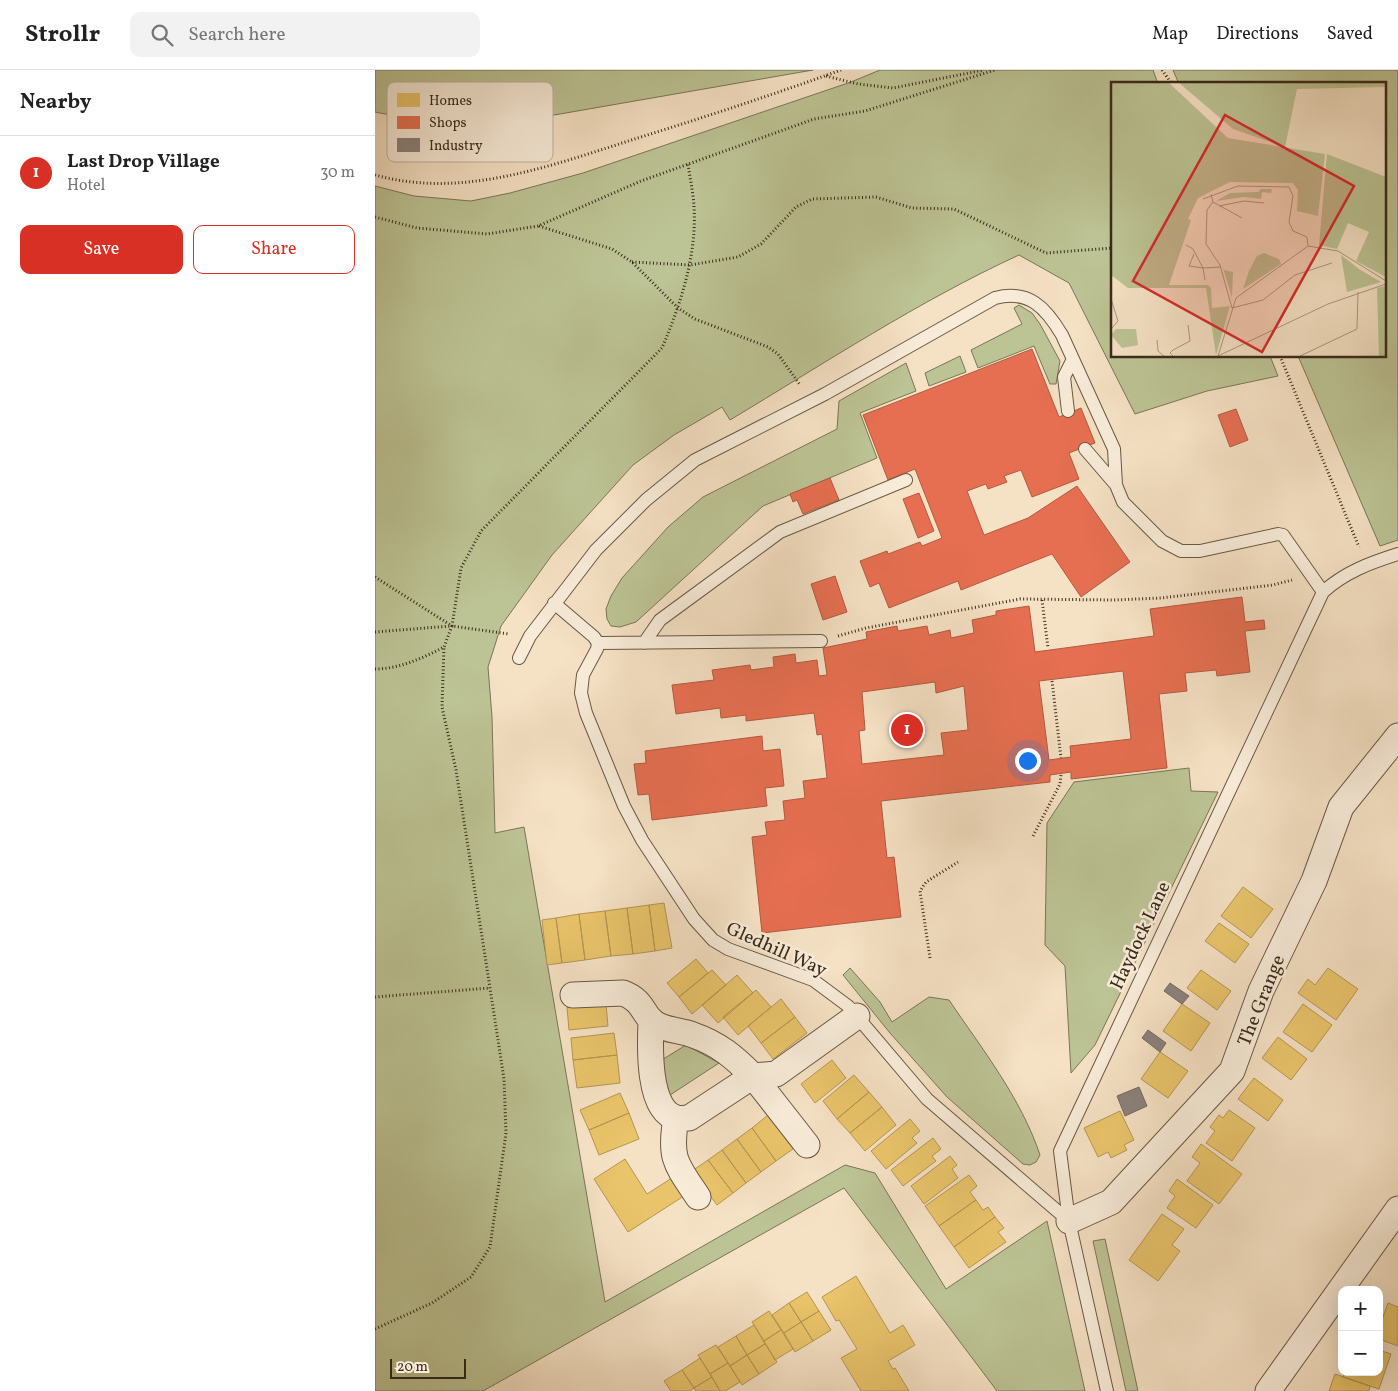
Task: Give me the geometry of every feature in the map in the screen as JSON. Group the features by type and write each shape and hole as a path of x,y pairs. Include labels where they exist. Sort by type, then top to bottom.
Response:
{"street":[{"name":"The Grange","path":"1069,1220 1111,1202 1232,1071 1261,991 1314,881 1341,807 1398,736"},
{"path":"573,995 623,993 643,1006 651,1021 666,1030 691,1034 724,1048 753,1076 807,1145"},
{"path":"651,1021 649,1051 654,1084 667,1113 676,1118 689,1118 753,1076 775,1074 857,1016"},
{"path":"676,1118 672,1145 675,1162 698,1197"},
{"path":"1267,1391 1398,1210"}],"lane":[{"path":"519,658 530,636 595,550 646,500 695,460 812,401 995,298 1009,294 1022,296 1035,302 1052,317 1115,449 1116,485"},
{"path":"1068,411 1064,377 1073,359"},
{"path":"1085,449 1116,485 1128,509 1162,540 1181,551 1200,550 1278,534 1285,538 1309,575 1323,592"},
{"path":"644,643 660,620 780,532 906,480"},
{"name":"Haydock Lane","path":"1107,1391 1069,1220 1060,1151 1323,592 1338,578 1366,564 1398,554"},
{"path":"554,603 595,637 598,643 821,641"},
{"name":"Gledhill Way","path":"598,643 597,649 583,675 581,693 586,713 623,806 642,840 694,919 713,940 728,949 813,980 847,1006 927,1098 1069,1220"}],"path":[{"path":"375,175 391,180 447,184 493,179 537,170 748,104 841,70"},
{"path":"825,76 858,84 893,88 983,70"},
{"path":"375,217 417,228 487,234 539,226 641,182 815,119 865,111 995,70"},
{"path":"1161,70 1170,82"},
{"path":"375,1329 432,1303 471,1277 489,1247 506,1133 504,1079 457,770 442,707 444,648 452,626 461,568 481,531 663,348 678,308 690,265 694,207 688,164"},
{"path":"632,262 690,265 738,257 761,244 796,207 812,199 876,197 912,208 954,209 1046,253 1111,248"},
{"path":"539,226 613,249 632,262 678,308 695,319 768,347 777,354 812,401"},
{"path":"1281,358 1366,564"},
{"path":"821,641 866,628 1019,599 1161,598 1273,585 1309,575"},
{"path":"375,577 452,626"},
{"path":"1042,600 1048,648"},
{"path":"375,632 452,626 530,636"},
{"path":"375,669 385,669 419,660 444,648"},
{"path":"1052,681 1061,758"},
{"path":"1033,836 1060,784 1061,775"},
{"path":"930,958 920,891 926,882 958,862"},
{"path":"375,997 490,988"}],"green space":[{"path":"375,70 813,70 553,115 553,82 387,82 387,114 375,112"},
{"path":"880,70 1153,70 1157,82 1111,82 1111,358 1271,358 1278,376 1207,391 1135,414 1069,283 1019,255 909,312 730,420 722,407 674,435 633,465 552,555 501,626 488,667 492,717 495,833 524,827 605,1302 845,1165 875,1173 946,1289 1047,1221 1085,1391 997,1391 844,1188 483,1391 375,1391 375,186 414,196 471,201 510,193 583,173 851,82"},
{"path":"1173,70 1398,70 1398,540 1380,546 1299,358 1386,358 1386,82 1178,82"},
{"path":"1019,305 1032,313 1060,361 1056,384 1050,384 1034,346 978,368 971,350 1022,324 1014,308"},
{"path":"960,356 966,372 929,386 925,373"},
{"path":"906,363 916,391 860,413 877,458 763,506 636,622 620,627 611,626 607,619 606,609 611,596 622,578 668,527 703,497 837,429 839,401"},
{"path":"1189,768 1191,791 1218,792 1095,1045 1071,1073 1065,966 1045,945 1047,823 1074,782"},
{"path":"850,968 880,1002 892,1022 929,997 949,1000 1012,1094 1040,1155 1036,1162 1030,1165 1023,1164 947,1097 890,1033 843,975"},
{"path":"686,1045 719,1063 667,1097 660,1061"},
{"path":"1105,1239 1138,1391 1126,1391 1093,1241"}],"building: Homes":[{"path":"1243,887 1273,909 1251,938 1221,916"},
{"path":"664,903 672,948 655,951 649,905"},
{"path":"649,905 655,951 633,954 627,908"},
{"path":"627,908 633,954 611,956 605,911"},
{"path":"605,911 611,956 585,960 579,914"},
{"path":"579,914 585,960 562,963 556,918"},
{"path":"556,918 562,963 547,965 542,920"},
{"path":"1219,923 1249,944 1235,963 1205,941"},
{"path":"696,959 708,973 679,997 667,983"},
{"path":"1328,968 1358,989 1336,1020 1298,993 1308,979 1315,985"},
{"path":"712,970 726,985 692,1014 679,997"},
{"path":"1201,970 1231,991 1217,1010 1187,988"},
{"path":"737,975 753,993 718,1023 702,1005"},
{"path":"756,990 771,1007 738,1035 723,1017"},
{"path":"781,999 795,1017 761,1043 748,1026"},
{"path":"606,1004 608,1026 569,1030 567,1007"},
{"path":"1182,1004 1210,1023 1191,1051 1163,1031"},
{"path":"1303,1004 1332,1025 1312,1052 1283,1032"},
{"path":"795,1017 807,1033 773,1059 761,1043"},
{"path":"614,1033 617,1055 573,1060 571,1038"},
{"path":"1278,1037 1307,1059 1291,1080 1262,1058"},
{"path":"1160,1052 1188,1071 1168,1098 1141,1079"},
{"path":"617,1055 620,1083 577,1088 573,1060"},
{"path":"832,1060 846,1078 815,1103 801,1084"},
{"path":"854,1075 869,1092 837,1119 823,1101"},
{"path":"1254,1078 1283,1100 1268,1121 1238,1099"},
{"path":"869,1092 882,1107 850,1133 837,1119"},
{"path":"620,1093 629,1113 589,1130 580,1110"},
{"path":"882,1107 896,1125 865,1151 850,1133"},
{"path":"1229,1110 1255,1128 1232,1161 1206,1143 1215,1131 1210,1127 1219,1115 1223,1118"},
{"path":"1120,1111 1134,1140 1124,1145 1127,1150 1111,1158 1108,1152 1098,1157 1084,1128"},
{"path":"629,1113 639,1139 599,1155 589,1130"},
{"path":"768,1115 793,1149 776,1161 752,1128"},
{"path":"910,1119 920,1131 912,1138 917,1143 886,1169 871,1151"},
{"path":"752,1128 776,1161 761,1172 737,1139"},
{"path":"933,1138 941,1149 932,1156 936,1161 903,1186 891,1170"},
{"path":"737,1139 761,1172 746,1183 722,1150"},
{"path":"1201,1144 1242,1174 1219,1204 1187,1181 1200,1163 1192,1157"},
{"path":"722,1150 746,1183 733,1193 708,1160"},
{"path":"950,1156 957,1165 952,1169 958,1178 924,1204 911,1186"},
{"path":"625,1159 647,1194 675,1176 687,1194 628,1232 594,1179"},
{"path":"708,1160 733,1193 717,1205 692,1171"},
{"path":"969,1175 977,1186 970,1192 976,1200 939,1226 925,1206"},
{"path":"1177,1179 1213,1205 1196,1228 1167,1208 1175,1196 1169,1191"},
{"path":"976,1200 983,1210 988,1207 995,1217 954,1247 939,1226"},
{"path":"1162,1214 1184,1229 1172,1245 1180,1251 1158,1281 1129,1260"},
{"path":"995,1217 1004,1228 998,1232 1006,1242 969,1268 954,1247"},
{"path":"856,1276 890,1333 903,1325 915,1345 888,1361 893,1369 895,1368 909,1391 861,1391 841,1358 857,1349 839,1320 836,1321 822,1297"},
{"path":"807,1292 819,1311 801,1322 789,1303"},
{"path":"789,1303 801,1322 784,1333 772,1315"},
{"path":"1388,1303 1398,1307 1398,1346 1383,1340 1383,1317"},
{"path":"769,1311 781,1330 764,1341 752,1322"},
{"path":"819,1311 831,1330 813,1341 801,1322"},
{"path":"801,1322 813,1341 795,1352 784,1333"},
{"path":"754,1325 765,1344 747,1355 736,1336"},
{"path":"781,1330 793,1349 775,1360 764,1341"},
{"path":"736,1336 747,1355 730,1366 718,1347"},
{"path":"765,1344 777,1362 759,1374 747,1355"},
{"path":"716,1345 728,1363 710,1374 698,1355"},
{"path":"1383,1351 1391,1354 1379,1389 1343,1377 1383,1376"},
{"path":"747,1355 759,1374 742,1385 730,1366"},
{"path":"700,1358 712,1377 694,1388 682,1370"},
{"path":"728,1363 740,1382 725,1391 720,1391 710,1374"},
{"path":"682,1370 694,1388 690,1391 671,1391 664,1381"},
{"path":"1335,1374 1370,1386 1369,1391 1329,1391"},
{"path":"712,1377 720,1391 696,1391 694,1388"}],"building: Shops":[{"path":"1032,349 1059,417 1081,408 1095,443 1069,453 1079,479 1032,497 1021,470 1004,476 1007,482 988,489 986,484 967,491 984,535 1028,518 1077,486 1130,562 1081,597 1052,554 961,590 958,581 889,608 879,583 870,587 860,561 887,551 888,554 920,542 922,546 942,538 915,469 888,480 863,415"},
{"path":"1236,409 1248,440 1230,447 1218,415"},
{"path":"830,478 839,500 803,514 797,500 793,502 790,494"},
{"path":"919,493 934,531 918,538 903,499"},
{"path":"835,576 847,612 823,620 811,584"},
{"path":"1242,597 1245,622 1264,620 1265,629 1245,631 1250,672 1217,676 1216,670 1185,673 1187,691 1159,694 1167,768 1071,779 1071,772 1050,775 1050,782 881,801 887,858 894,857 901,917 762,933 752,837 767,835 765,822 785,820 783,801 805,798 803,781 827,778 822,734 817,735 814,713 746,721 746,715 721,718 720,708 676,714 672,685 714,680 712,670 750,665 751,670 774,667 773,657 795,654 796,663 817,660 819,676 827,675 823,648 867,639 866,632 897,626 898,631 927,626 929,635 950,630 951,638 974,633 972,620 996,615 996,611 1029,606 1035,652 1154,636 1150,609","holes":["1123,671 1131,739 1070,746 1071,757 1049,760 1039,681","935,682 936,693 964,686 968,730 941,733 944,755 862,764 859,731 865,730 862,692"]},
{"path":"762,736 763,751 780,749 784,786 765,788 767,806 652,820 649,794 638,795 634,764 646,763 645,751"}],"building: Industry":[{"path":"1170,983 1189,996 1182,1004 1164,991"},
{"path":"1148,1030 1166,1043 1160,1052 1142,1038"},
{"path":"1139,1087 1147,1106 1125,1116 1117,1096"}],"place":[{"name":"Last Drop Village","path":"907,730"}]}
